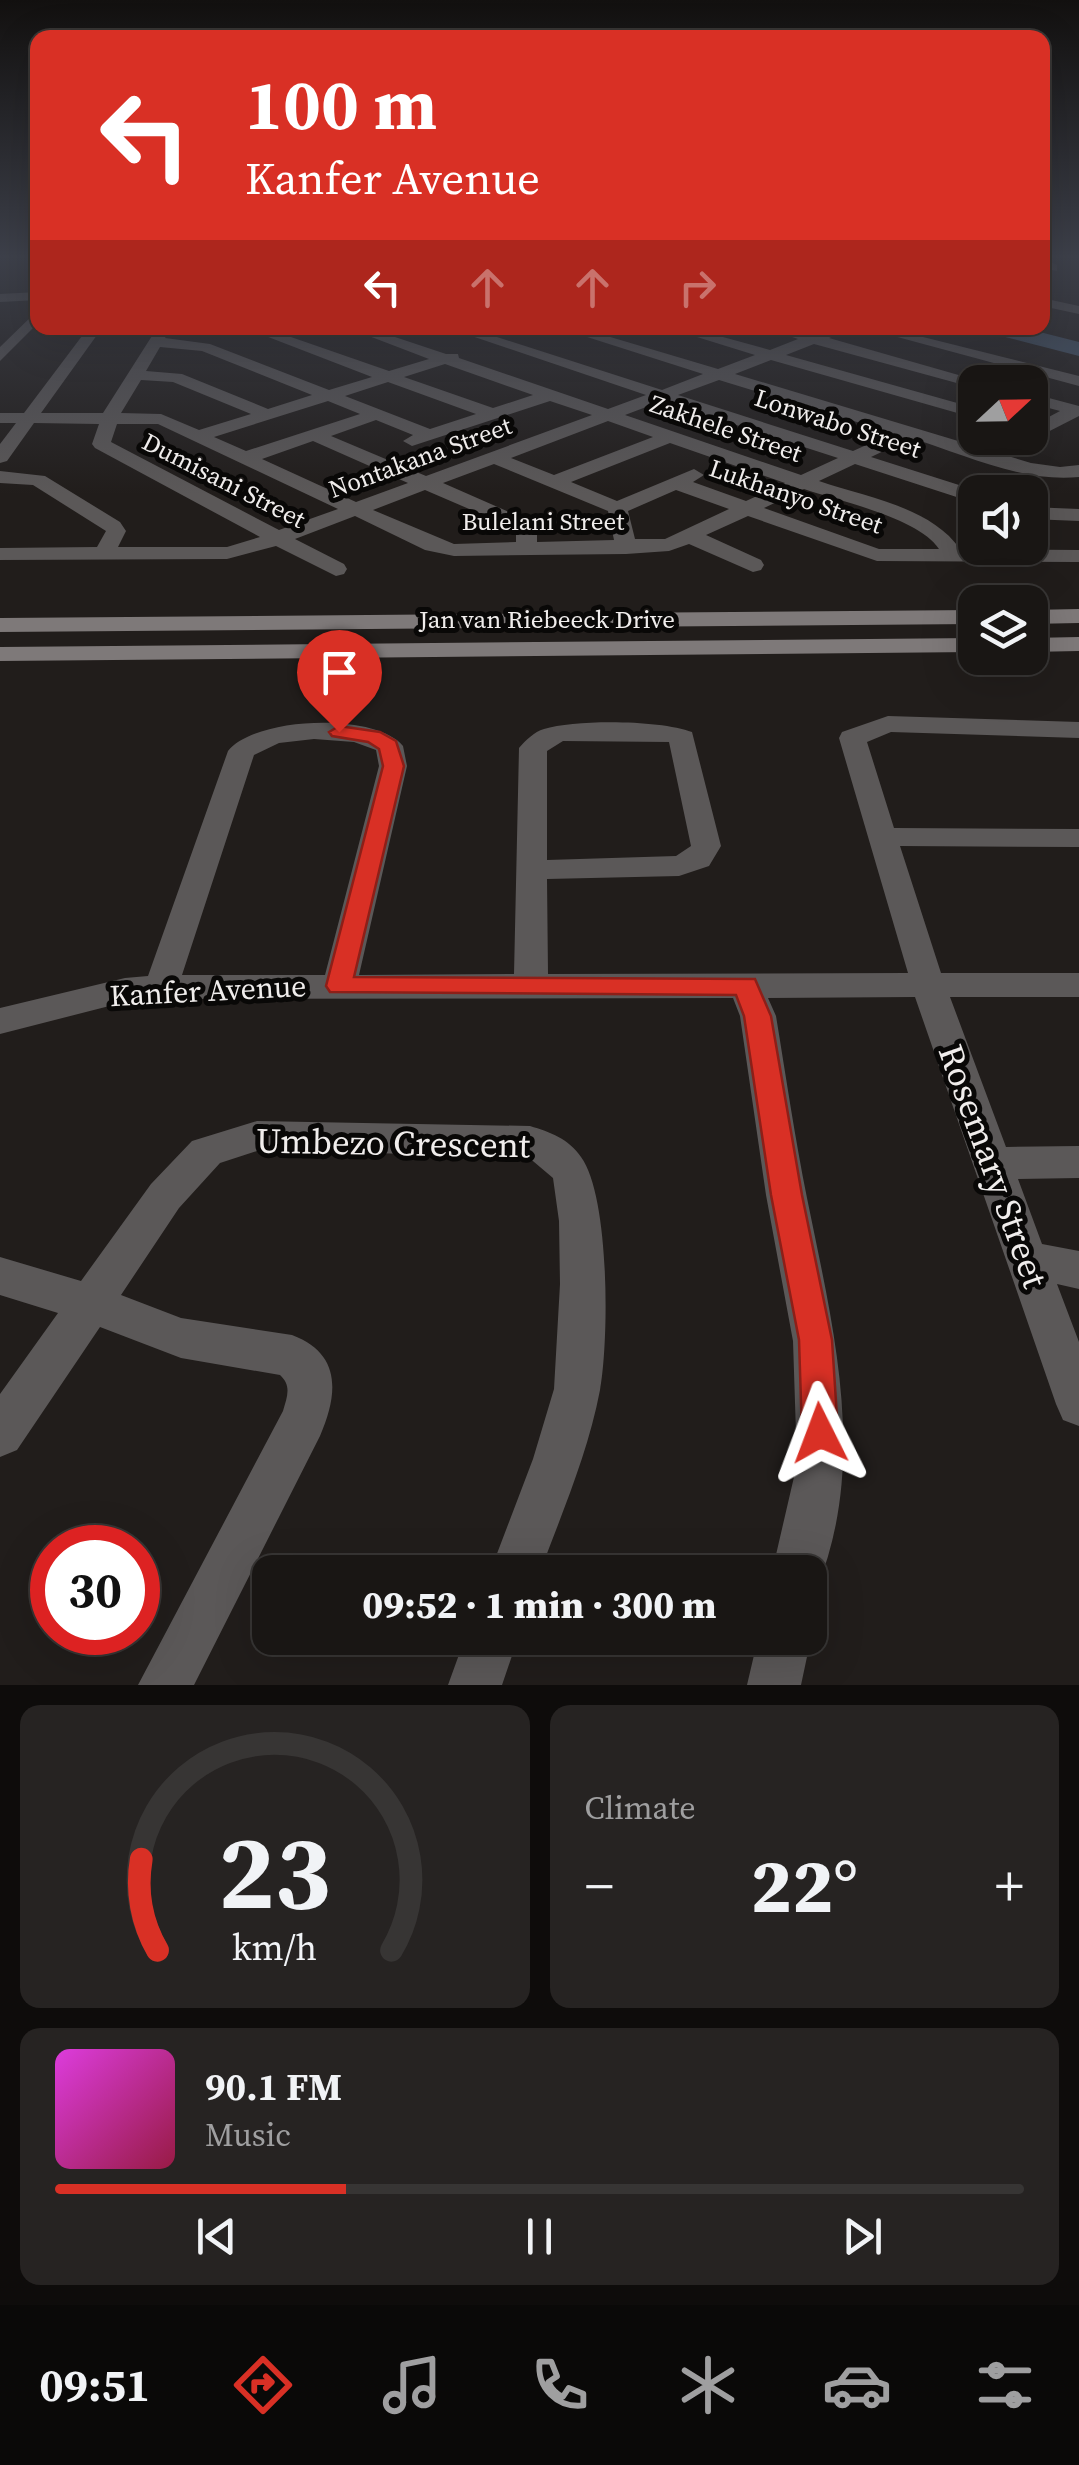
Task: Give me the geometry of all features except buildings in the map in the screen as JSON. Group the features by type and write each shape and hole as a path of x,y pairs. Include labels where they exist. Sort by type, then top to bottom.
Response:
{"main road":[{"path":"1048,617 1079,616"},
{"name":"Jan van Riebeeck Drive","path":"0,626 958,617"},
{"path":"1048,645 1079,644"},
{"name":"Jan van Riebeeck Drive","path":"0,654 958,645"}],"street":[{"path":"0,356 17,337"},
{"path":"0,457 88,337"},
{"name":"Dumisani Street","path":"158,337 110,417 100,444 336,569"},
{"path":"166,337 198,344 430,436"},
{"path":"277,337 492,414"},
{"name":"Zakhele Street","path":"381,337 928,526 940,535 954,556"},
{"name":"Lonwabo Street","path":"484,337 958,491"},
{"path":"198,436 519,337"},
{"path":"595,337 987,456 1046,472 1079,471"},
{"path":"707,337 958,405"},
{"path":"808,337 958,377"},
{"name":"Nontakana Street","path":"0,554 227,552 278,538 818,337"},
{"path":"909,337 1033,365"},
{"path":"968,352 986,344"},
{"path":"1048,370 1079,381"},
{"path":"138,375 176,377 266,414"},
{"path":"367,457 550,395"},
{"path":"1048,403 1077,411"},
{"path":"1048,425 1077,411"},
{"path":"248,458 378,414"},
{"name":"Bulelani Street","path":"0,418 153,417 444,548 660,547 748,510 909,432"},
{"path":"314,436 518,523 527,532 526,548"},
{"path":"554,482 668,437"},
{"path":"493,457 618,508 729,459"},
{"path":"0,477 38,480 114,526 116,531 104,553"},
{"name":"Lukhanyo Street","path":"676,483 877,556 1079,556"},
{"path":"618,508 626,548"},
{"path":"1048,514 1079,516"},
{"path":"690,536 752,565"},
{"name":"Rosemary Street","path":"1079,730 888,724 852,738 928,986 1079,1404"},
{"path":"161,987 242,751 271,735 339,732 373,736 389,746 394,766 339,986"},
{"path":"531,984 535,870 533,748 548,736 563,733 670,733 682,738 706,846 698,859 679,866 535,870"},
{"path":"884,837 1079,838"},
{"name":"Kanfer Avenue","path":"0,1021 106,994 161,987 1079,985"},
{"path":"746,986 758,1016 786,1195 816,1340 821,1464 802,1555"},
{"name":"Umbezo Crescent","path":"0,1434 188,1168 206,1152 230,1141 256,1136 530,1141 546,1146 574,1181 582,1356 578,1388 560,1448 521,1555"},
{"path":"992,1163 1079,1162"},
{"path":"1027,1258 1079,1270"},
{"path":"0,1276 92,1304 182,1338 292,1356 306,1369 312,1392 303,1420 164,1685"},
{"path":"475,1685 486,1655"},
{"path":"774,1685 780,1655"}],"waterway":[{"path":"1031,337 1079,349"}],"route":[{"path":"339,732 373,736 389,746 394,766 339,986 746,986 758,1016 786,1195 816,1340 820,1433"}]}
